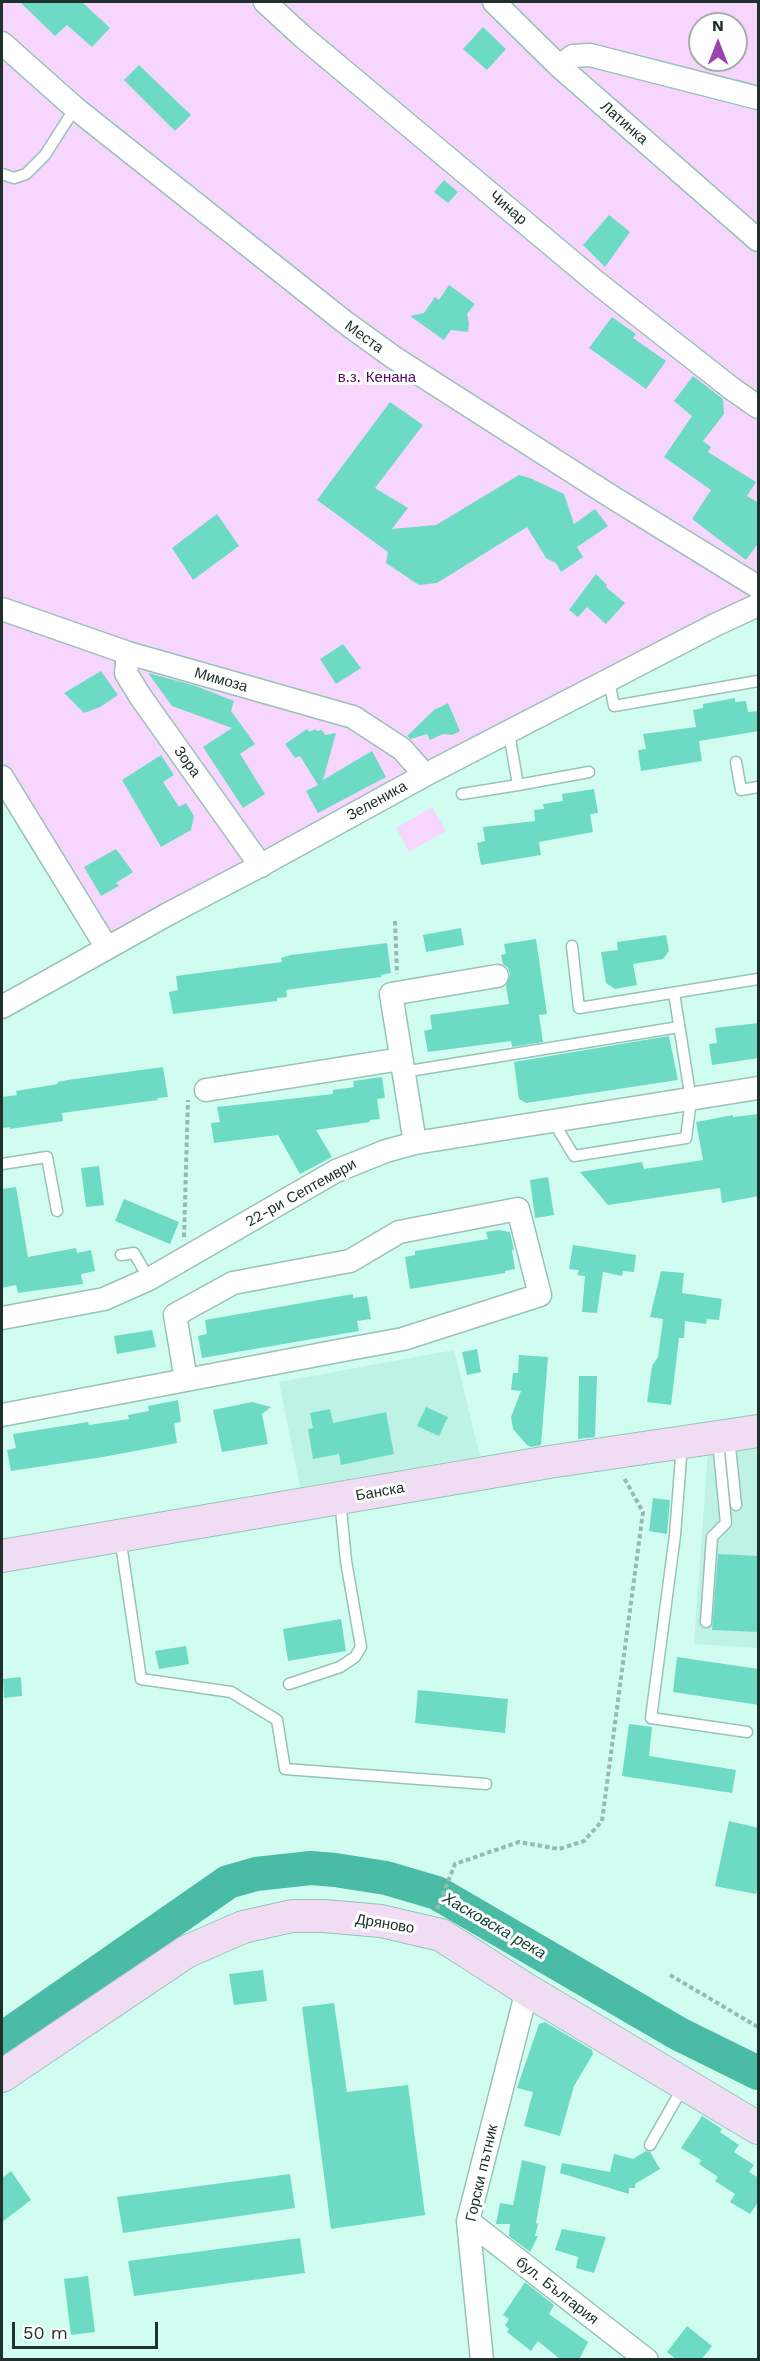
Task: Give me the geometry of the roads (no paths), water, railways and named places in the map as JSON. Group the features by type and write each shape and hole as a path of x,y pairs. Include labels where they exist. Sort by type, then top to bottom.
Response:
{"street":[{"name":"Чинар","path":"265,2 302,36 596,282 731,388 759,406"},
{"name":"Латинка","path":"494,2 559,66 759,240"},
{"name":"Места","path":"2,43 75,108 346,323 393,357 612,497 759,587"},
{"path":"559,66 573,56 590,56 759,98"},
{"name":"Зеленика","path":"2,1007 425,775 759,605"},
{"name":"Мимоза","path":"2,609 128,653 353,717 402,750 425,775"},
{"name":"Зора","path":"128,653 126,673 140,696 261,866"},
{"path":"2,777 107,948"},
{"path":"415,1143 391,994 497,976"},
{"path":"206,1090 402,1066"},
{"name":"22-ри Септември","path":"2,1318 104,1299 149,1279 336,1172 361,1160 415,1143 759,1088"},
{"path":"2,1415 403,1339 540,1295 518,1209 399,1232 350,1261 233,1283 175,1315 186,1380"},
{"name":"Банска","path":"2,1556 735,1435"},
{"name":"Дряново","path":"2,2076 186,1952 243,1927 292,1916 324,1916 381,1921 441,1935 527,1990 759,2128"},
{"name":"Горски пътник","path":"482,2360 468,2222 527,1990"},
{"name":"бул. България","path":"468,2222 647,2360"}],"lane":[{"path":"2,174 14,178 26,174 45,155 75,108"},
{"path":"609,680 614,706 759,681"},
{"path":"509,733 518,784"},
{"path":"736,762 741,790 759,787"},
{"path":"462,794 589,772"},
{"path":"572,946 579,1008 759,980"},
{"path":"553,1120 574,1156 686,1138 690,1100 674,993"},
{"path":"402,1066 680,1027"},
{"path":"2,1164 47,1157 57,1211"},
{"path":"121,1255 134,1253 149,1279"},
{"path":"706,1622 712,1538 726,1523 730,1505 735,1435"},
{"path":"682,1443 675,1534 651,1718 747,1732"},
{"path":"289,1684 340,1667 355,1657 361,1647 346,1561 340,1499"},
{"path":"120,1536 141,1679 231,1692 277,1720 285,1769 486,1784"},
{"path":"650,2145 685,2084"}],"waterway":[{"name":"Хасковска река","path":"2,2039 228,1882 256,1874 311,1868 386,1878 437,1893 679,2034 758,2073"}],"park label":[{"name":"в.з. Кенана","path":"377,378"}]}
